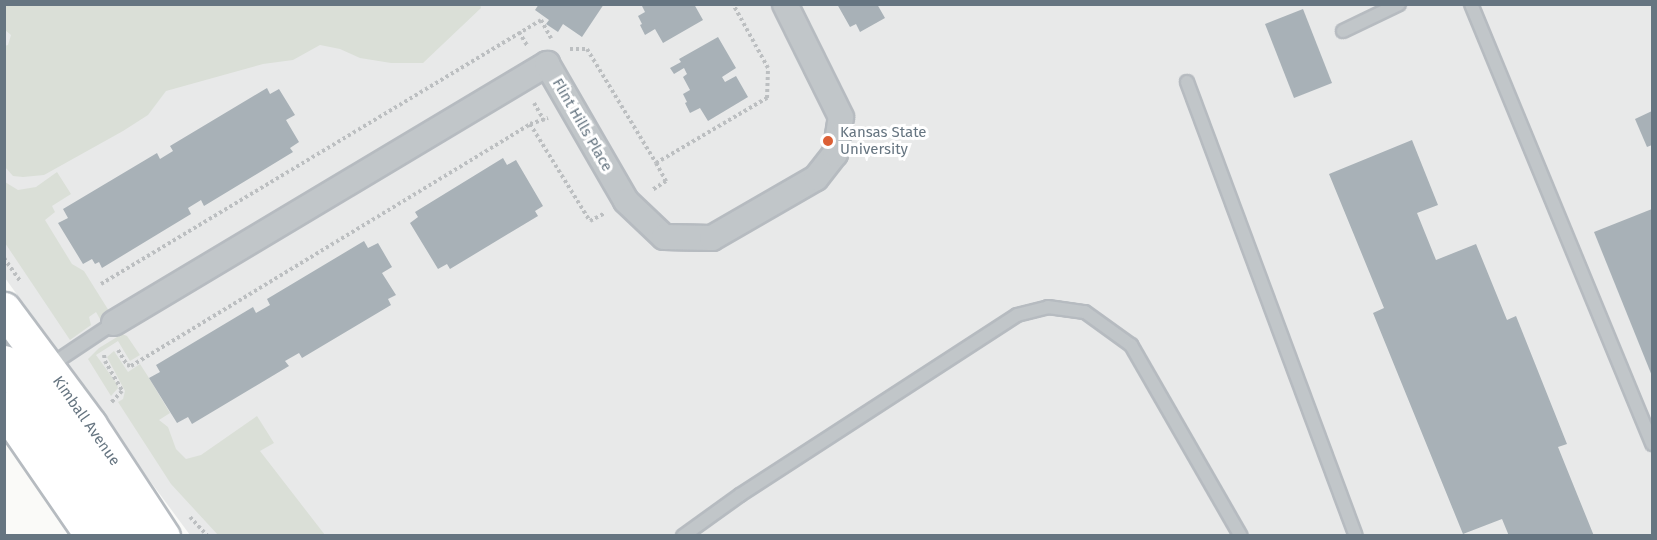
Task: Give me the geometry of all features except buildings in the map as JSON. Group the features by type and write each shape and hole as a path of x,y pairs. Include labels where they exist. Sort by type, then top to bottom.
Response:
{"main road":[{"name":"Kimball Avenue","path":"4,309 48,367 163,536"},
{"path":"4,362 73,454 127,536"},
{"path":"4,408 92,536"}],"street":[{"name":"Flint Hills Place","path":"114,323 547,64 627,201 664,237 712,238 816,178 835,153 841,117 784,4"}],"lane":[{"path":"1343,31 1399,4"},
{"path":"1471,4 1653,444"},
{"path":"1187,82 1356,536"},
{"path":"683,536 741,495 1017,315 1048,307 1085,312 1131,345 1241,536"},
{"path":"48,367 114,323"}],"path":[{"path":"656,164 766,98 768,68 733,4"},
{"path":"101,284 541,20 552,39"},
{"path":"587,49 666,181"},
{"path":"108,405 122,390 103,357 112,349 119,351 129,366 145,359 530,124 590,221"}],"shaded area":[{"path":"5,4 480,4 481,8 423,63 391,63 360,58 340,49 320,45 293,60 263,64 166,91 148,115 123,131 44,175 23,177 13,176 5,167 4,46 8,45 11,35 5,30"},
{"name":"Kansas State University","path":"4,5 1652,5 1652,535 190,535 53,350 34,318 5,278"},
{"path":"57,172 71,194 52,206 55,212 45,220 72,264 84,271 109,311 104,318 100,319 96,312 89,317 91,325 70,340 5,243 5,182 18,190 36,187"},
{"path":"122,334 127,336 140,355 130,361 118,341 96,355 117,384 118,388 111,396 88,359 99,348"},
{"path":"114,351 128,372 140,364 170,413 159,420 168,427 176,449 186,459 201,455 257,416 274,443 260,451 325,535 218,535 171,484 118,402 123,399 125,391 107,357"}],"place":[{"name":"Kansas State University","path":"828,141"}]}
